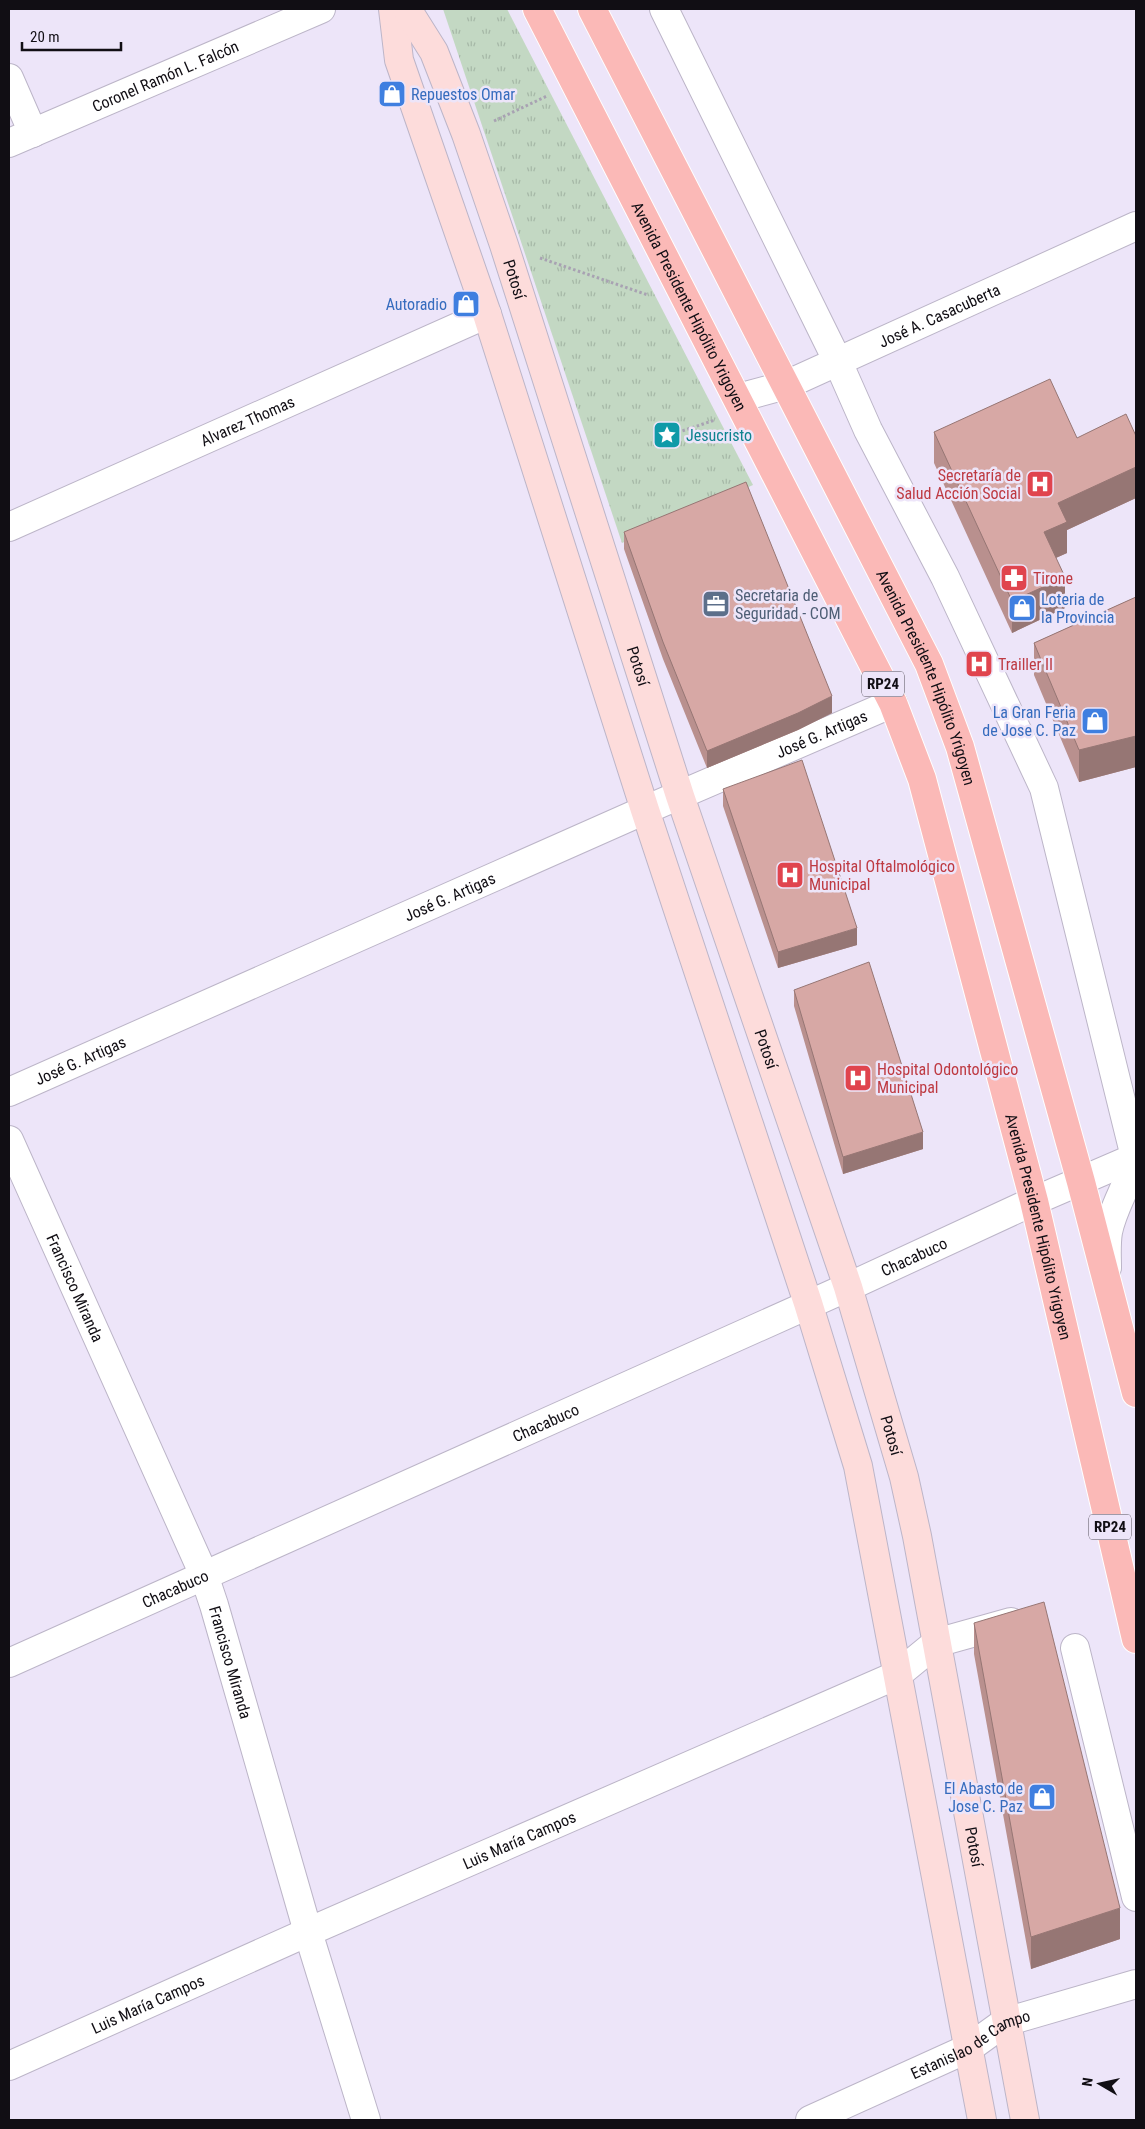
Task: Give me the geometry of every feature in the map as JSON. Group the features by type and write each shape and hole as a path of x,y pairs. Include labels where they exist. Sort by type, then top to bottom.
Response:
{"main road":[{"path":"393,9 399,60 487,314 645,810 808,1303 858,1466 982,2120"},
{"name":"Potosí","path":"407,9 434,52 466,134 504,245 680,796 848,1287 904,1478 1005,2022 1025,2120"},
{"name":"Avenida Presidente Hipólito Yrigoyen","path":"537,9 893,703 922,779 1034,1201 1136,1639"},
{"name":"Avenida Presidente Hipólito Yrigoyen","path":"592,9 929,664 960,747 1082,1182 1136,1393"}],"street":[{"name":"Coronel Ramón L. Falcón","path":"21,138 321,9"},
{"path":"664,9 838,362 868,430 945,577 1044,788 1136,1157 1108,1233 1106,1277"},
{"path":"9,78 21,138"},
{"name":"José A. Casacuberta","path":"741,404 838,362 1136,226"},
{"name":"Alvarez Thomas","path":"9,527 487,314"},
{"name":"José G. Artigas","path":"9,1092 645,810 893,703"},
{"name":"Francisco Miranda","path":"9,1140 204,1575 220,1624 308,1932 366,2120"},
{"name":"Chacabuco","path":"9,1663 808,1303 848,1287 1034,1201 1082,1182 1136,1157"},
{"name":"Luis María Campos","path":"9,2066 308,1932 897,1675 936,1644 1028,1617"},
{"path":"1076,1648 1136,1897"},
{"name":"Estanislao de Campo","path":"810,2120 969,2048 1005,2022 1136,1984"}],"path":[{"path":"466,134 575,83"},
{"path":"504,245 693,311"},
{"path":"673,434 741,404"}],"green space":[{"path":"443,9 507,9 753,485 622,543"}],"building":[{"name":"Secretaría de Salud Acción Social","path":"1050,379 1077,438 1126,414 1136,436 1136,467 1058,503 1067,522 1044,532 1065,577 1012,601 934,432"},
{"name":"Secretaria de Seguridad - COM","path":"746,482 832,696 798,713 707,751 663,642 624,532"},
{"name":"La Gran Feria de Jose C. Paz","path":"1136,597 1136,736 1079,750 1034,643"},
{"name":"Hospital Oftalmológico Municipal","path":"802,760 857,928 778,952 723,789"},
{"name":"Hospital Odontológico Municipal","path":"869,962 923,1132 843,1157 794,990"},
{"name":"El Abasto de Jose C. Paz","path":"1044,1602 1120,1908 1031,1937 974,1623"}],"place":[{"name":"Repuestos Omar","path":"392,94"},
{"name":"Autoradio","path":"466,304"},
{"name":"Jesucristo","path":"667,435"},
{"name":"Secretaría de Salud Acción Social","path":"1040,484"},
{"name":"Tirone","path":"1014,578"},
{"name":"Secretaria de Seguridad - COM","path":"716,604"},
{"name":"Loteria de la Provincia","path":"1022,608"},
{"name":"Trailler II","path":"979,664"},
{"name":"La Gran Feria de Jose C. Paz","path":"1095,721"},
{"name":"Hospital Oftalmológico Municipal","path":"790,875"},
{"name":"Hospital Odontológico Municipal","path":"858,1078"},
{"name":"El Abasto de Jose C. Paz","path":"1042,1797"}]}
